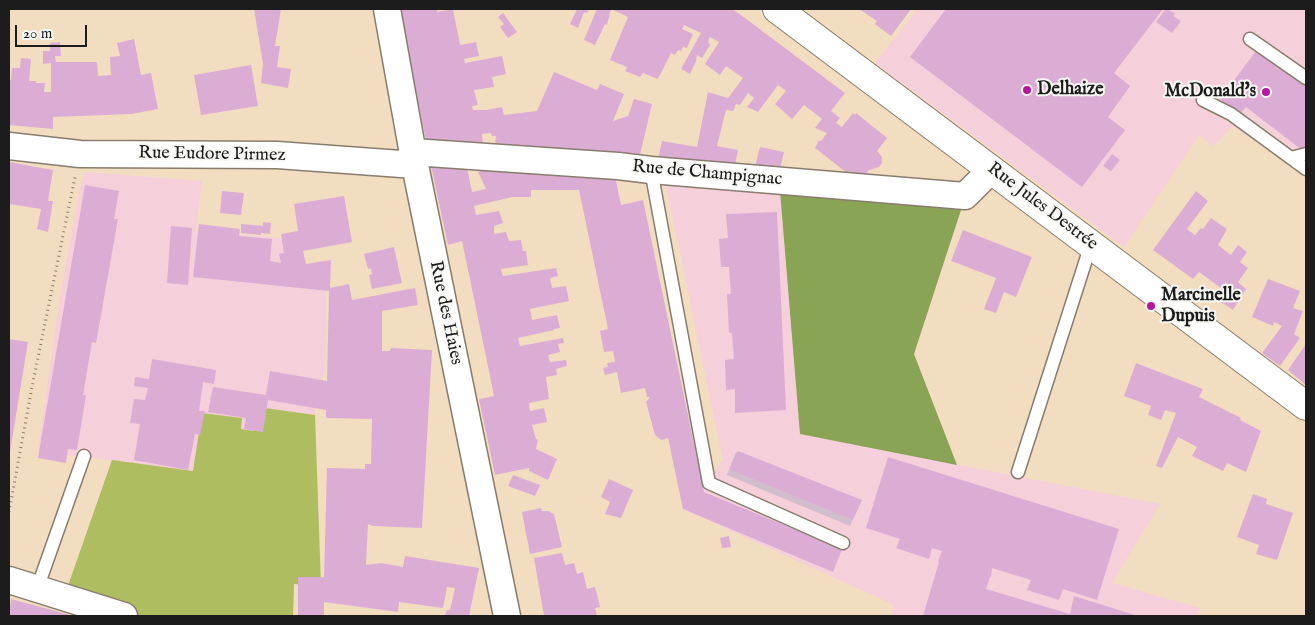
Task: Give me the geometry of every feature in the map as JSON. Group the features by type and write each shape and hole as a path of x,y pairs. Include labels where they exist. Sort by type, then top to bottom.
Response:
{"street":[{"name":"Rue des Haies","path":"387,9 414,158 507,616"},
{"name":"Rue Jules Destrée","path":"777,9 1306,406"},
{"name":"Rue Eudore Pirmez","path":"9,146 80,154 414,158"},
{"name":"Rue de Champignac","path":"414,158 618,166 965,196 992,170"},
{"path":"9,580 124,616"}],"lane":[{"path":"1250,39 1306,78"},
{"path":"1203,100 1231,114 1306,169"},
{"path":"1291,158 1306,154"},
{"path":"651,170 709,483 843,543"},
{"path":"1018,472 1091,244"},
{"path":"37,589 84,456"}],"path":[{"path":"9,512 32,387 80,154"}],"shaded area":[{"path":"918,9 1306,9 1306,176 1233,126 1213,146 1199,135 1124,247 875,63"},
{"path":"85,172 202,181 196,231 293,239 300,271 327,265 325,372 319,387 315,415 258,407 255,431 241,429 242,419 194,471 38,451 59,303 80,187"},
{"path":"666,186 780,191 800,434 1160,504 1112,583 1200,608 1197,616 891,616 894,605 683,509 723,460"},
{"path":"736,452 860,502 850,526 727,475"}],"green space":[{"path":"780,191 961,210 914,354 957,465 800,434"},
{"path":"258,407 315,415 321,586 294,584 293,616 124,616 64,597 112,460 193,471 202,413 242,418 241,429 254,431"}],"building":[{"path":"254,9 281,9 275,46 280,46 277,67 291,69 288,88 261,83 263,64"},
{"path":"399,9 437,9 437,12 453,9 460,45 476,42 479,56 464,59 465,63 502,56 506,74 492,77 494,87 474,90 478,105 472,106 473,110 502,107 504,115 537,111 554,72 597,90 600,84 624,94 613,121 628,116 634,99 652,104 638,163 494,152 496,136 492,136 491,133 482,134 483,147 426,141"},
{"path":"577,9 589,9 587,13 584,12 578,28 570,24"},
{"path":"597,9 611,9 607,25 605,24 595,45 584,40"},
{"path":"611,9 731,9 737,12 845,93 831,111 840,118 836,123 842,127 853,113 855,115 856,113 887,138 877,151 882,157 882,163 879,167 869,170 863,177 851,176 815,148 819,140 821,141 827,133 815,128 822,119 804,105 792,119 775,104 786,91 778,85 758,112 747,107 754,98 748,93 740,105 736,104 733,111 726,110 717,146 738,150 734,170 657,164 662,141 697,147 708,92 728,98 743,78 726,66 720,75 705,64 719,42 710,37 708,41 710,45 702,58 697,55 690,74 681,69 701,33 684,25 682,29 693,34 687,48 683,47 675,55 671,53 658,79 643,73 640,77 625,71 627,67 610,60 628,17"},
{"path":"859,9 911,9 891,36 875,24 877,21"},
{"name":"Delhaize","path":"946,9 1163,9 1114,73 1130,86 1108,117 1125,130 1082,187 910,57"},
{"path":"1166,9 1175,13 1173,16 1181,21 1172,33 1156,22"},
{"path":"503,13 517,32 508,38 500,27 504,24 498,17"},
{"path":"134,39 141,75 151,73 158,109 131,114 53,117 53,129 9,125 9,80 11,80 12,68 20,68 21,58 31,59 29,81 45,83 44,92 51,92 51,63 43,64 43,51 50,51 50,43 60,42 61,56 55,56 56,62 97,62 98,76 111,75 110,57 120,56 117,43"},
{"name":"McDonald's","path":"1259,47 1306,85 1306,145 1302,150 1246,107 1240,114 1220,99"},
{"path":"251,65 258,106 201,115 194,75"},
{"path":"760,147 784,152 779,173 754,171"},
{"path":"1112,154 1120,160 1111,171 1103,166"},
{"path":"430,161 466,163 472,192 486,189 478,172 483,170 615,176 621,205 643,200 704,492 842,549 833,572 683,509 668,438 661,440 655,435 646,402 650,397 647,397 645,388 621,393 617,372 605,375 603,368 608,367 607,363 615,362 613,351 604,352 600,331 608,329 579,190 531,190 531,197 512,197 474,206 476,215 499,211 503,223 494,226 494,234 506,232 509,241 521,240 523,251 526,251 528,265 501,269 503,276 556,268 558,276 550,278 552,288 566,286 569,301 530,309 532,320 557,315 560,328 518,338 520,346 563,338 564,343 558,344 560,352 548,355 550,362 566,360 567,366 556,369 557,375 546,377 549,399 529,403 530,411 544,408 547,422 532,425 538,440 536,449 557,459 548,480 529,471 529,468 495,475 479,399 494,396 490,376 462,241 448,245"},
{"path":"9,162 53,170 48,201 53,201 48,232 37,229 41,209 9,204"},
{"path":"85,185 119,191 114,219 118,219 96,343 92,342 83,395 86,395 77,450 68,449 66,463 38,458"},
{"path":"222,191 244,193 241,215 220,213"},
{"path":"1196,191 1208,201 1187,229 1195,235 1201,228 1203,229 1211,218 1227,229 1218,245 1231,255 1238,245 1247,252 1240,262 1248,268 1238,282 1246,289 1233,310 1221,302 1228,293 1199,272 1193,279 1153,250"},
{"path":"344,196 352,242 303,251 306,264 331,260 330,288 349,284 352,300 415,288 418,305 382,311 382,351 390,351 391,348 432,350 422,528 373,526 368,524 366,565 381,563 403,567 405,556 479,568 469,616 445,616 447,610 450,610 455,588 447,587 443,608 399,602 398,612 324,602 324,616 298,616 298,577 324,577 327,468 365,469 365,464 371,464 372,419 326,418 326,410 268,400 263,432 244,429 246,418 208,412 213,387 266,395 270,371 327,381 329,291 193,277 199,224 240,229 239,236 272,239 270,261 281,263 279,254 284,253 281,234 298,231 294,204"},
{"path":"777,212 786,410 735,413 735,389 726,390 725,360 734,359 732,333 729,333 727,294 731,294 729,267 721,267 719,239 728,238 726,214"},
{"path":"263,222 271,223 270,234 241,233 241,224 263,226"},
{"path":"171,226 192,228 188,285 167,283"},
{"path":"963,230 1032,257 1016,297 1004,292 996,313 984,309 996,278 951,261"},
{"path":"394,247 402,283 372,289 369,275 372,274 371,268 368,269 364,254"},
{"path":"1268,279 1300,291 1293,308 1303,311 1294,334 1300,338 1280,366 1262,353 1282,326 1274,322 1273,326 1252,317"},
{"path":"9,339 28,342 10,452 9,452"},
{"path":"1306,344 1306,385 1288,370"},
{"path":"152,359 216,370 214,384 203,382 199,411 205,411 200,435 195,434 188,470 134,460 140,424 130,423 134,399 145,400 148,388 134,386 135,377 149,379"},
{"path":"1136,363 1203,389 1199,397 1241,418 1240,420 1261,431 1246,472 1227,463 1223,471 1192,456 1197,447 1178,437 1162,468 1156,466 1176,413 1165,410 1161,420 1148,415 1151,406 1124,396"},
{"path":"738,451 862,500 853,520 729,469"},
{"path":"888,457 1119,529 1097,600 1063,589 1059,600 1027,590 1031,580 992,568 991,577 986,589 1070,614 1074,596 1138,616 923,616 942,551 932,548 929,559 896,548 900,539 866,528"},
{"path":"513,475 540,485 535,496 508,486"},
{"path":"609,479 633,490 621,518 605,514 610,502 601,497"},
{"path":"1253,494 1267,499 1266,504 1293,513 1277,560 1256,554 1259,545 1237,537"},
{"path":"541,508 542,511 554,514 562,547 530,554 522,512"},
{"path":"729,536 731,547 722,548 720,538"},
{"path":"562,553 565,565 574,563 577,574 583,572 587,589 595,587 600,607 595,608 597,616 544,616 534,558"},
{"path":"11,599 74,616 9,616"}],"place":[{"name":"Delhaize","path":"1027,90"},
{"name":"McDonald's","path":"1266,92"},
{"name":"Marcinelle Dupuis","path":"1151,306"}]}
